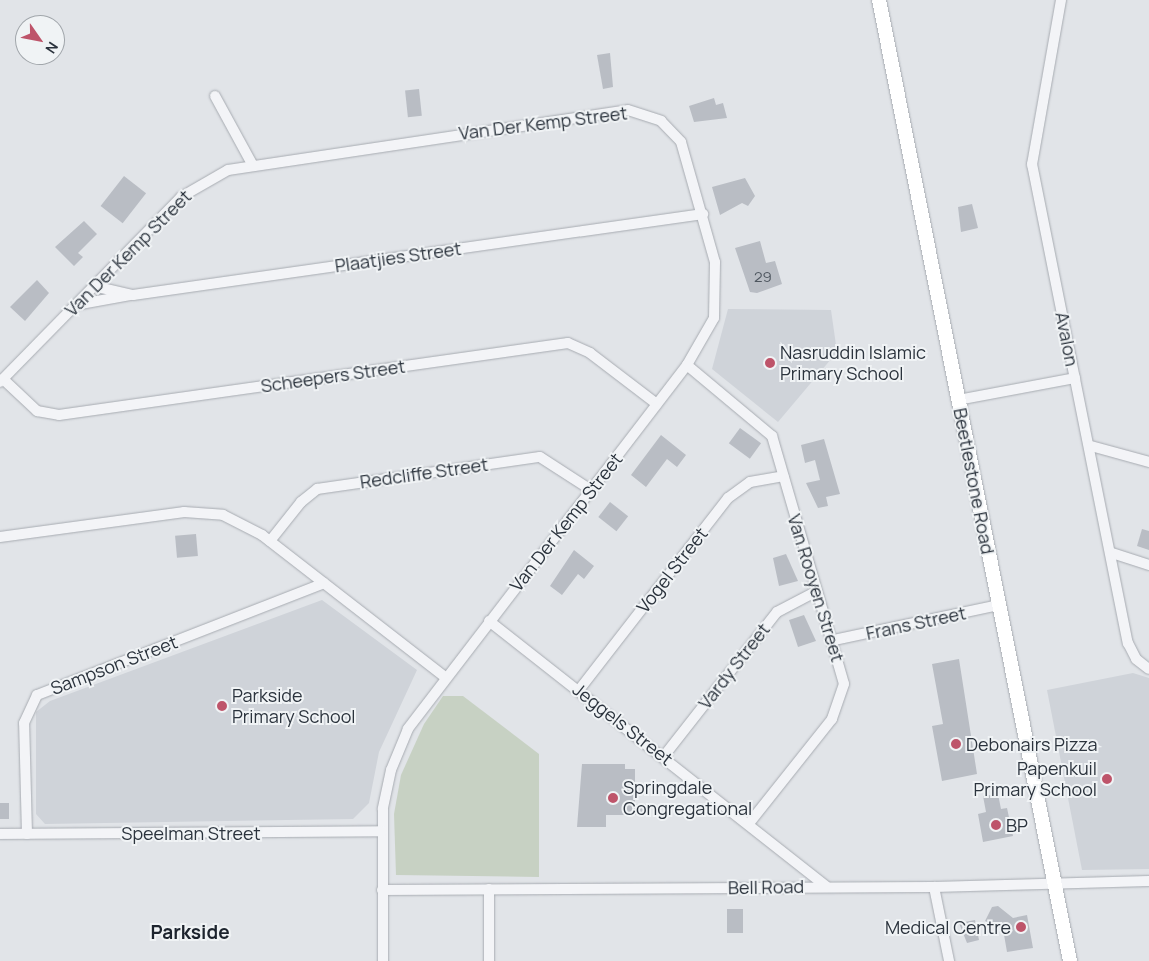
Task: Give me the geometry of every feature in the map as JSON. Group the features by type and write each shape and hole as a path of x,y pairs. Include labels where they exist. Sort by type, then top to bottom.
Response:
{"street":[{"name":"Beetlestone Road","path":"879,0 1070,961"},
{"name":"Avalon","path":"1061,0 1032,158 1075,378 1091,446 1128,643 1136,659 1149,669"},
{"path":"214,96 252,164"},
{"name":"Van Der Kemp Street","path":"2,380 193,188 218,173 252,164 635,110 661,120 681,142 703,214 715,262 718,296 708,333 687,365 412,722 395,758 382,831 383,961"},
{"name":"Plaatjies Street","path":"94,286 131,295 703,214"},
{"path":"75,305 131,295"},
{"name":"Scheepers Street","path":"2,380 37,411 59,415 568,343 590,352 657,404"},
{"name":"Van Rooyen Street","path":"687,365 767,429 834,640 844,684 837,711 750,822"},
{"path":"958,400 1075,378"},
{"path":"1091,446 1149,462"},
{"name":"Redcliffe Street","path":"270,541 301,502 317,489 540,457 591,490"},
{"name":"Vogel Street","path":"579,690 728,498 750,482 783,476"},
{"path":"0,537 192,511 231,518 270,541 445,677"},
{"path":"1112,553 1149,565"},
{"name":"Sampson Street","path":"27,834 24,723 37,695 324,583"},
{"name":"Vardy Street","path":"664,756 777,612 817,591"},
{"name":"Frans Street","path":"834,640 999,606"},
{"name":"Jeggels Street","path":"489,621 750,822 826,886"},
{"name":"Speelman Street","path":"0,834 382,831"},
{"name":"Bell Road","path":"382,890 826,886 934,887 1149,881"},
{"path":"934,887 949,961"},
{"path":"489,889 489,961"}],"shaded area":[{"name":"Nasruddin Islamic Primary School","path":"728,309 831,310 837,352 778,422 712,369"},
{"name":"Parkside Primary School","path":"322,600 417,670 379,752 369,803 353,819 45,824 36,814 36,712 50,701"},
{"name":"Papenkuil Primary School","path":"1133,673 1149,678 1149,869 1082,870 1047,690"}],"green space":[{"path":"443,696 463,696 539,754 539,877 396,875 394,814 401,775 424,724"}],"building":[{"path":"610,53 613,87 603,89 597,55"},
{"path":"419,89 422,116 408,117 405,90"},
{"path":"714,98 716,105 723,103 727,118 694,122 689,106"},
{"path":"124,176 146,193 123,223 101,206"},
{"path":"745,178 755,196 748,206 742,203 720,215 712,187"},
{"path":"972,204 978,228 961,232 958,207"},
{"path":"84,221 97,234 78,253 83,257 74,266 55,247"},
{"path":"760,241 766,263 775,261 782,284 757,293 750,292 735,248"},
{"path":"37,280 49,293 25,321 10,307"},
{"path":"740,428 761,443 750,459 729,443"},
{"path":"661,435 686,455 677,467 667,459 646,487 631,475"},
{"path":"824,439 840,494 826,497 828,506 818,508 806,483 820,480 815,460 805,463 801,445"},
{"path":"610,502 628,516 616,531 598,517"},
{"path":"1142,529 1149,531 1149,550 1137,546"},
{"path":"196,534 198,556 177,558 175,536"},
{"path":"574,550 594,566 584,579 578,574 562,595 550,586"},
{"path":"786,554 798,581 779,586 773,558"},
{"path":"804,615 816,641 798,647 789,620"},
{"path":"959,659 977,774 942,781 932,726 943,724 932,664"},
{"path":"582,764 625,764 625,769 635,769 635,804 646,804 646,815 606,815 606,827 577,827"},
{"path":"998,794 1001,809 1007,808 1013,836 983,842 978,814 986,812 983,796"},
{"path":"0,803 9,803 9,819 0,819"},
{"path":"998,906 1013,918 1027,915 1033,948 1007,952 1003,929 985,921 992,907"},
{"path":"727,909 743,909 743,933 727,933"},
{"path":"975,920 979,940 967,943 959,923"}],"place":[{"name":"Nasruddin Islamic Primary School","path":"770,363"},
{"name":"Parkside Primary School","path":"222,706"},
{"name":"Debonairs Pizza","path":"956,744"},
{"name":"Papenkuil Primary School","path":"1107,779"},
{"name":"Springdale Congregational","path":"613,798"},
{"name":"BP","path":"996,825"},
{"name":"Medical Centre","path":"1021,927"}],"district":[{"name":"Parkside","path":"190,933"}]}
